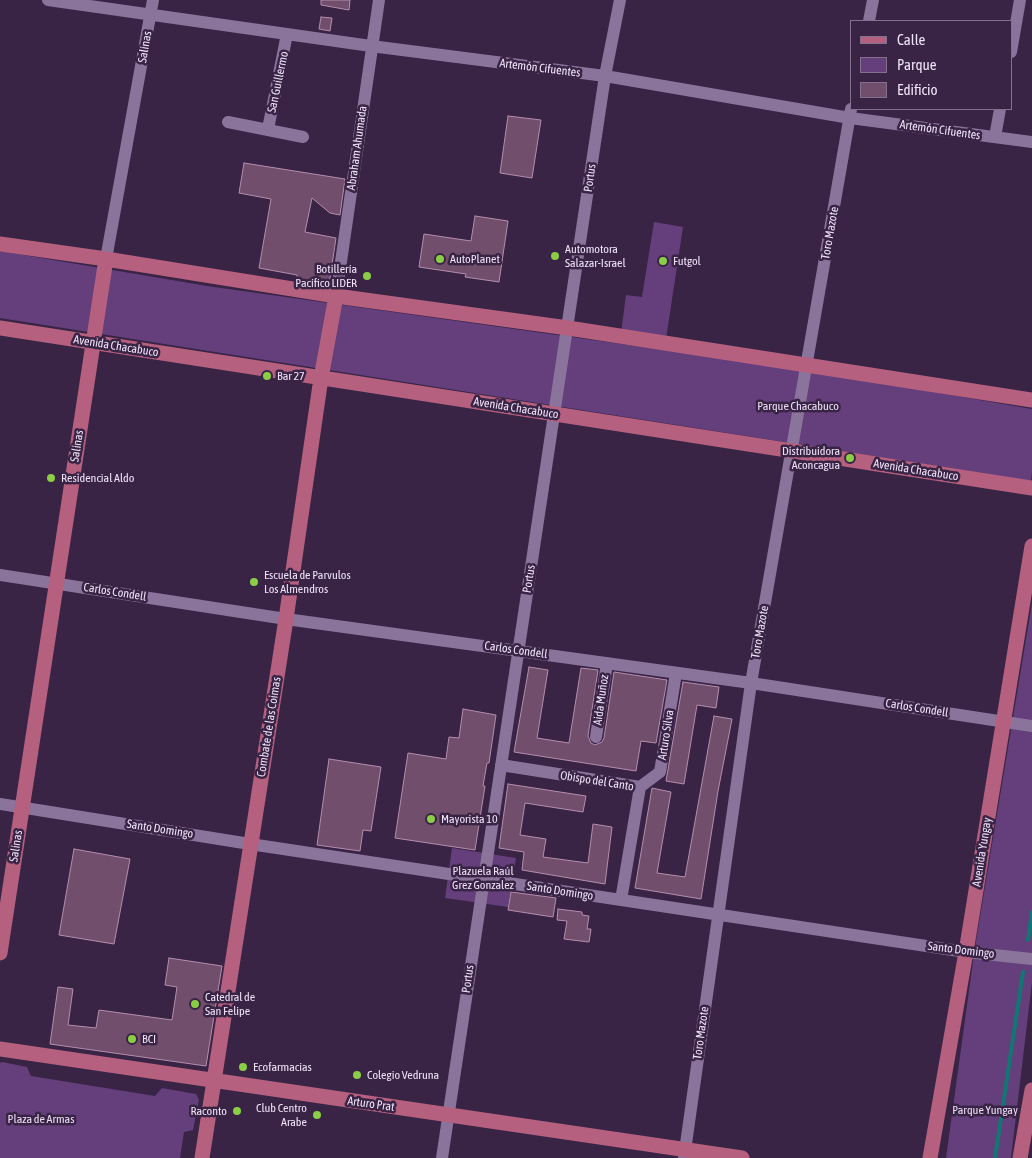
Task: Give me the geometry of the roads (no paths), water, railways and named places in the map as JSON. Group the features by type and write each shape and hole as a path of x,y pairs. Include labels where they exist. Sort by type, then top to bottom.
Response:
{"main road":[{"path":"0,244 336,296 568,328 1032,400"},
{"name":"Salinas","path":"0,952 106,259"},
{"name":"Combate de las Coimas","path":"202,1158 286,619 321,378 336,296"},
{"name":"Avenida Chacabuco","path":"0,328 1032,488"},
{"name":"Avenida Yungay","path":"930,1158 966,952 1032,546"},
{"name":"Arturo Prat","path":"0,1049 448,1115 684,1154 742,1158"},
{"path":"1020,1158 1032,1090"}],"street":[{"name":"Artemón Cifuentes","path":"48,0 371,46 605,76 1032,142"},
{"name":"Salinas","path":"106,259 153,0"},
{"name":"Abraham Ahumada","path":"336,296 379,0"},
{"name":"Portus","path":"442,1158 605,76 620,0"},
{"path":"869,20 873,0"},
{"path":"1012,46 1020,0"},
{"name":"San Guillermo","path":"268,129 287,34"},
{"path":"995,137 1000,110"},
{"name":"Toro Mazote","path":"684,1154 751,683 851,113"},
{"name":"San Guillermo","path":"228,122 303,136"},
{"name":"Carlos Condell","path":"0,575 286,619 751,683 1032,726"},
{"name":"Aida Muñoz","path":"596,738 607,663"},
{"name":"Arturo Silva","path":"640,787 660,772 676,673"},
{"name":"Obispo del Canto","path":"500,765 640,787 621,900"},
{"name":"Santo Domingo","path":"0,804 250,844 966,952 1032,958"}],"waterway":[{"path":"1028,940 1032,912"},
{"path":"995,1158 1023,972"}],"place":[{"name":"Automotora Salazar-Israel","path":"555,256"},
{"name":"AutoPlanet","path":"440,259"},
{"name":"Futgol","path":"663,261"},
{"name":"Botillería Pacífico LIDER","path":"367,276"},
{"name":"Bar 27","path":"267,376"},
{"name":"Distribuidora Aconcagua","path":"850,458"},
{"name":"Residencial Aldo","path":"51,478"},
{"name":"Escuela de Parvulos Los Almendros","path":"254,582"},
{"name":"Mayorista 10","path":"431,819"},
{"name":"Catedral de San Felipe","path":"195,1004"},
{"name":"BCI","path":"132,1039"},
{"name":"Ecofarmacias","path":"243,1067"},
{"name":"Colegio Vedruna","path":"357,1075"},
{"name":"Raconto","path":"237,1111"},
{"name":"Club Centro Arabe","path":"317,1115"}],"park label":[{"name":"Parque Chacabuco","path":"798,406"},
{"name":"Plazuela Raúl Grez Gonzalez","path":"483,878"},
{"name":"Parque Yungay","path":"985,1110"},
{"name":"Plaza de Armas","path":"41,1119"}]}
